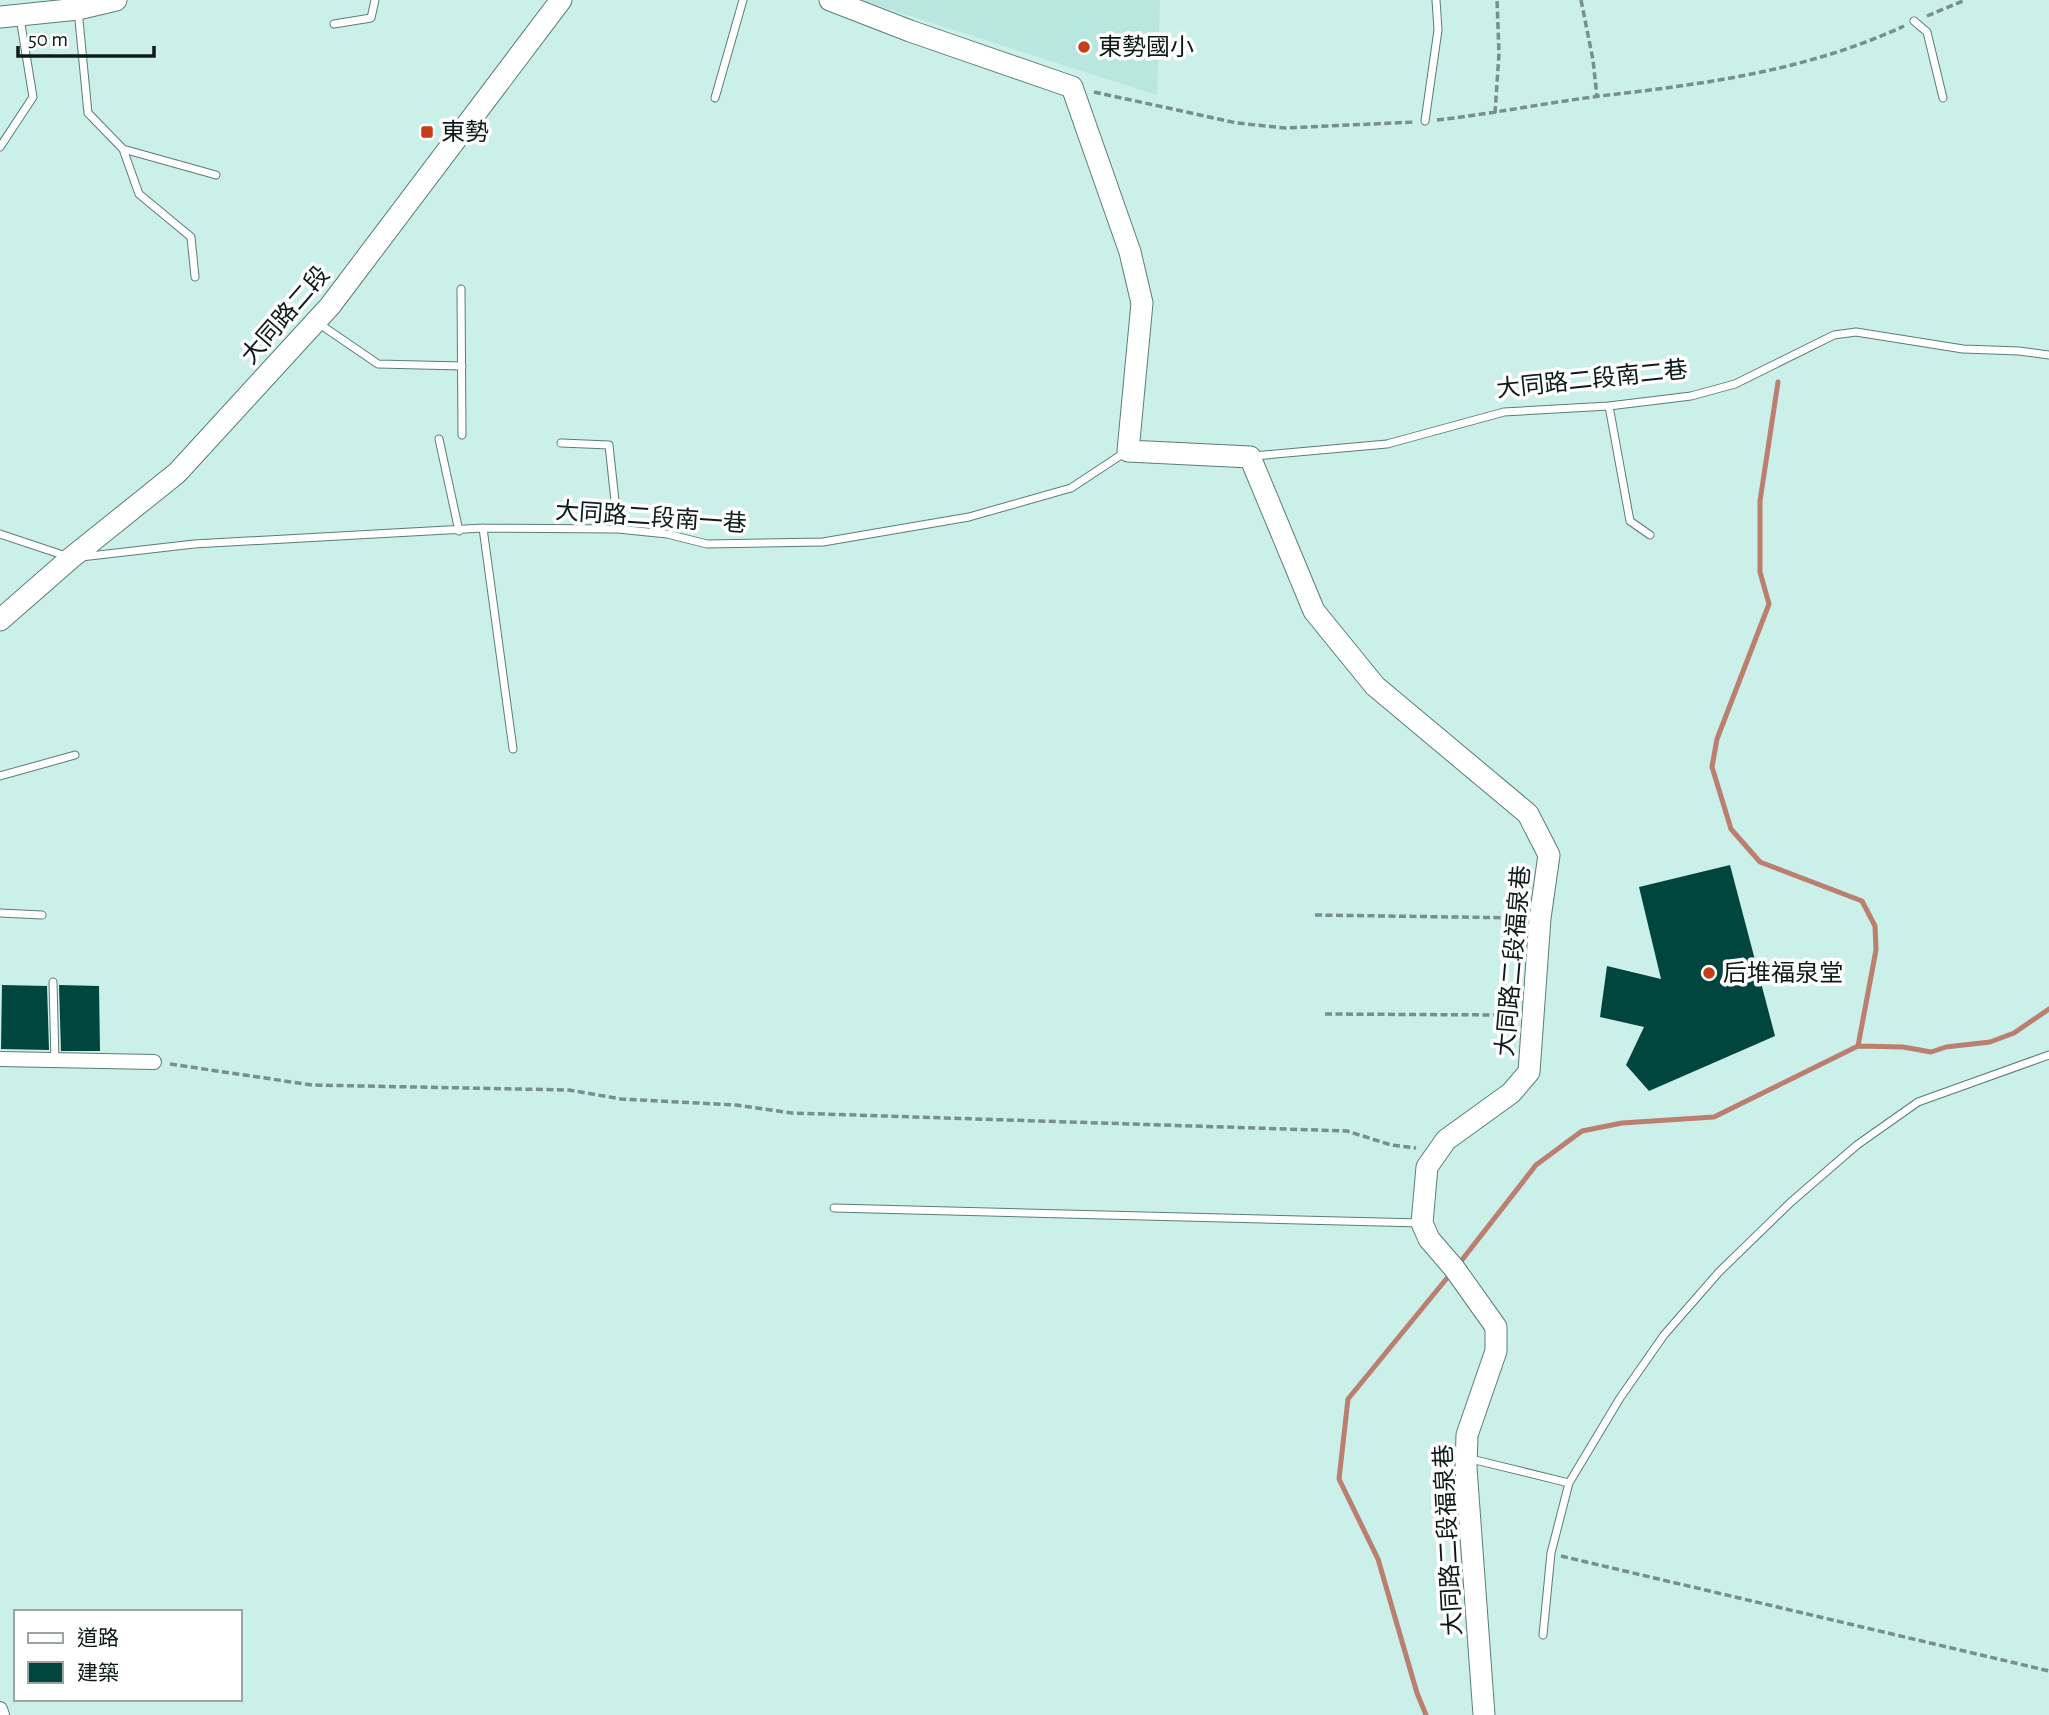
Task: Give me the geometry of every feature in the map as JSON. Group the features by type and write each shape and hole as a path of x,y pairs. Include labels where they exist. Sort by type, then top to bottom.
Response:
{"street":[{"path":"10,17 78,9 116,0"},
{"name":"大同路二段","path":"0,620 71,558 177,473 316,322 478,113 561,0"},
{"path":"830,0 909,31 1072,87 1130,253 1142,303 1128,451"},
{"name":"大同路二段南二巷","path":"1128,451 1250,457"},
{"name":"大同路二段福泉巷","path":"1250,457 1314,611 1375,686 1528,814 1549,855 1541,918 1529,1072 1511,1093 1446,1140 1438,1151 1427,1167 1422,1223 1429,1239 1454,1268 1496,1327 1496,1351 1467,1435 1466,1458 1484,1715"},
{"path":"0,1059 154,1062"},
{"path":"0,1709 2,1715"}],"lane":[{"path":"334,24 371,18 375,0"},
{"path":"715,99 743,0"},
{"path":"1425,121 1438,30 1436,0"},
{"path":"78,9 88,113 122,149 139,194 191,237 195,277"},
{"path":"0,147 33,97 10,17"},
{"path":"1914,22 1927,32 1943,98"},
{"path":"122,149 216,176"},
{"path":"461,289 462,435"},
{"path":"316,322 378,364 462,366"},
{"name":"大同路二段南二巷","path":"1250,457 1387,444 1504,412 1609,406 1691,396 1735,384 1835,335 1856,332 1963,349 2049,355"},
{"path":"1609,406 1630,521 1650,535"},
{"path":"439,439 459,531"},
{"path":"561,443 609,445 618,529"},
{"name":"大同路二段南一巷","path":"71,558 194,544 459,531 483,527 618,529 667,534 707,544 834,540 969,517 1071,488 1128,451"},
{"path":"483,527 513,749"},
{"path":"0,534 71,558"},
{"path":"0,776 75,755"},
{"path":"0,913 42,915"},
{"path":"53,982 55,1059"},
{"path":"1543,1635 1551,1553 1569,1483 1620,1398 1664,1335 1719,1272 1791,1202 1857,1145 1918,1102 2049,1055"},
{"path":"834,1208 1422,1223"},
{"path":"1466,1458 1569,1483"}],"path":[{"path":"1495,113 1499,52 1497,0"},
{"path":"1581,0 1597,97"},
{"path":"1072,87 1237,123 1285,128 1425,121 1692,86 1795,66 1871,41 1965,0"},
{"path":"1315,915 1541,918"},
{"path":"1325,1014 1504,1015 1535,1004"},
{"path":"154,1062 312,1085 569,1090 621,1099 736,1105 792,1113 1347,1131 1391,1145 1438,1151"},
{"path":"1551,1553 2049,1671"}],"shaded area":[{"name":"東勢國小","path":"860,0 1160,0 1157,95"}],"building":[{"name":"后堆福泉堂","path":"1730,865 1775,1036 1649,1091 1626,1065 1644,1027 1600,1017 1607,966 1661,979 1639,887"},
{"path":"2,985 47,986 49,1050 1,1049"},
{"path":"59,985 99,986 100,1051 61,1051"}],"waterway":[{"path":"1778,382 1760,501 1760,572 1769,604 1717,739 1712,767 1731,829 1760,862 1862,901 1875,926 1876,950 1858,1046"},
{"path":"1458,1265 1536,1165 1582,1131 1622,1123 1714,1117 1858,1046 1903,1047 1931,1052 1946,1047 1990,1042 2014,1033 2049,1009"},
{"path":"1426,1715 1417,1693 1378,1559 1339,1479 1348,1399 1452,1272"}],"place":[{"name":"東勢國小","path":"1084,47"},
{"name":"東勢","path":"427,132"},
{"name":"后堆福泉堂","path":"1709,973"}]}
